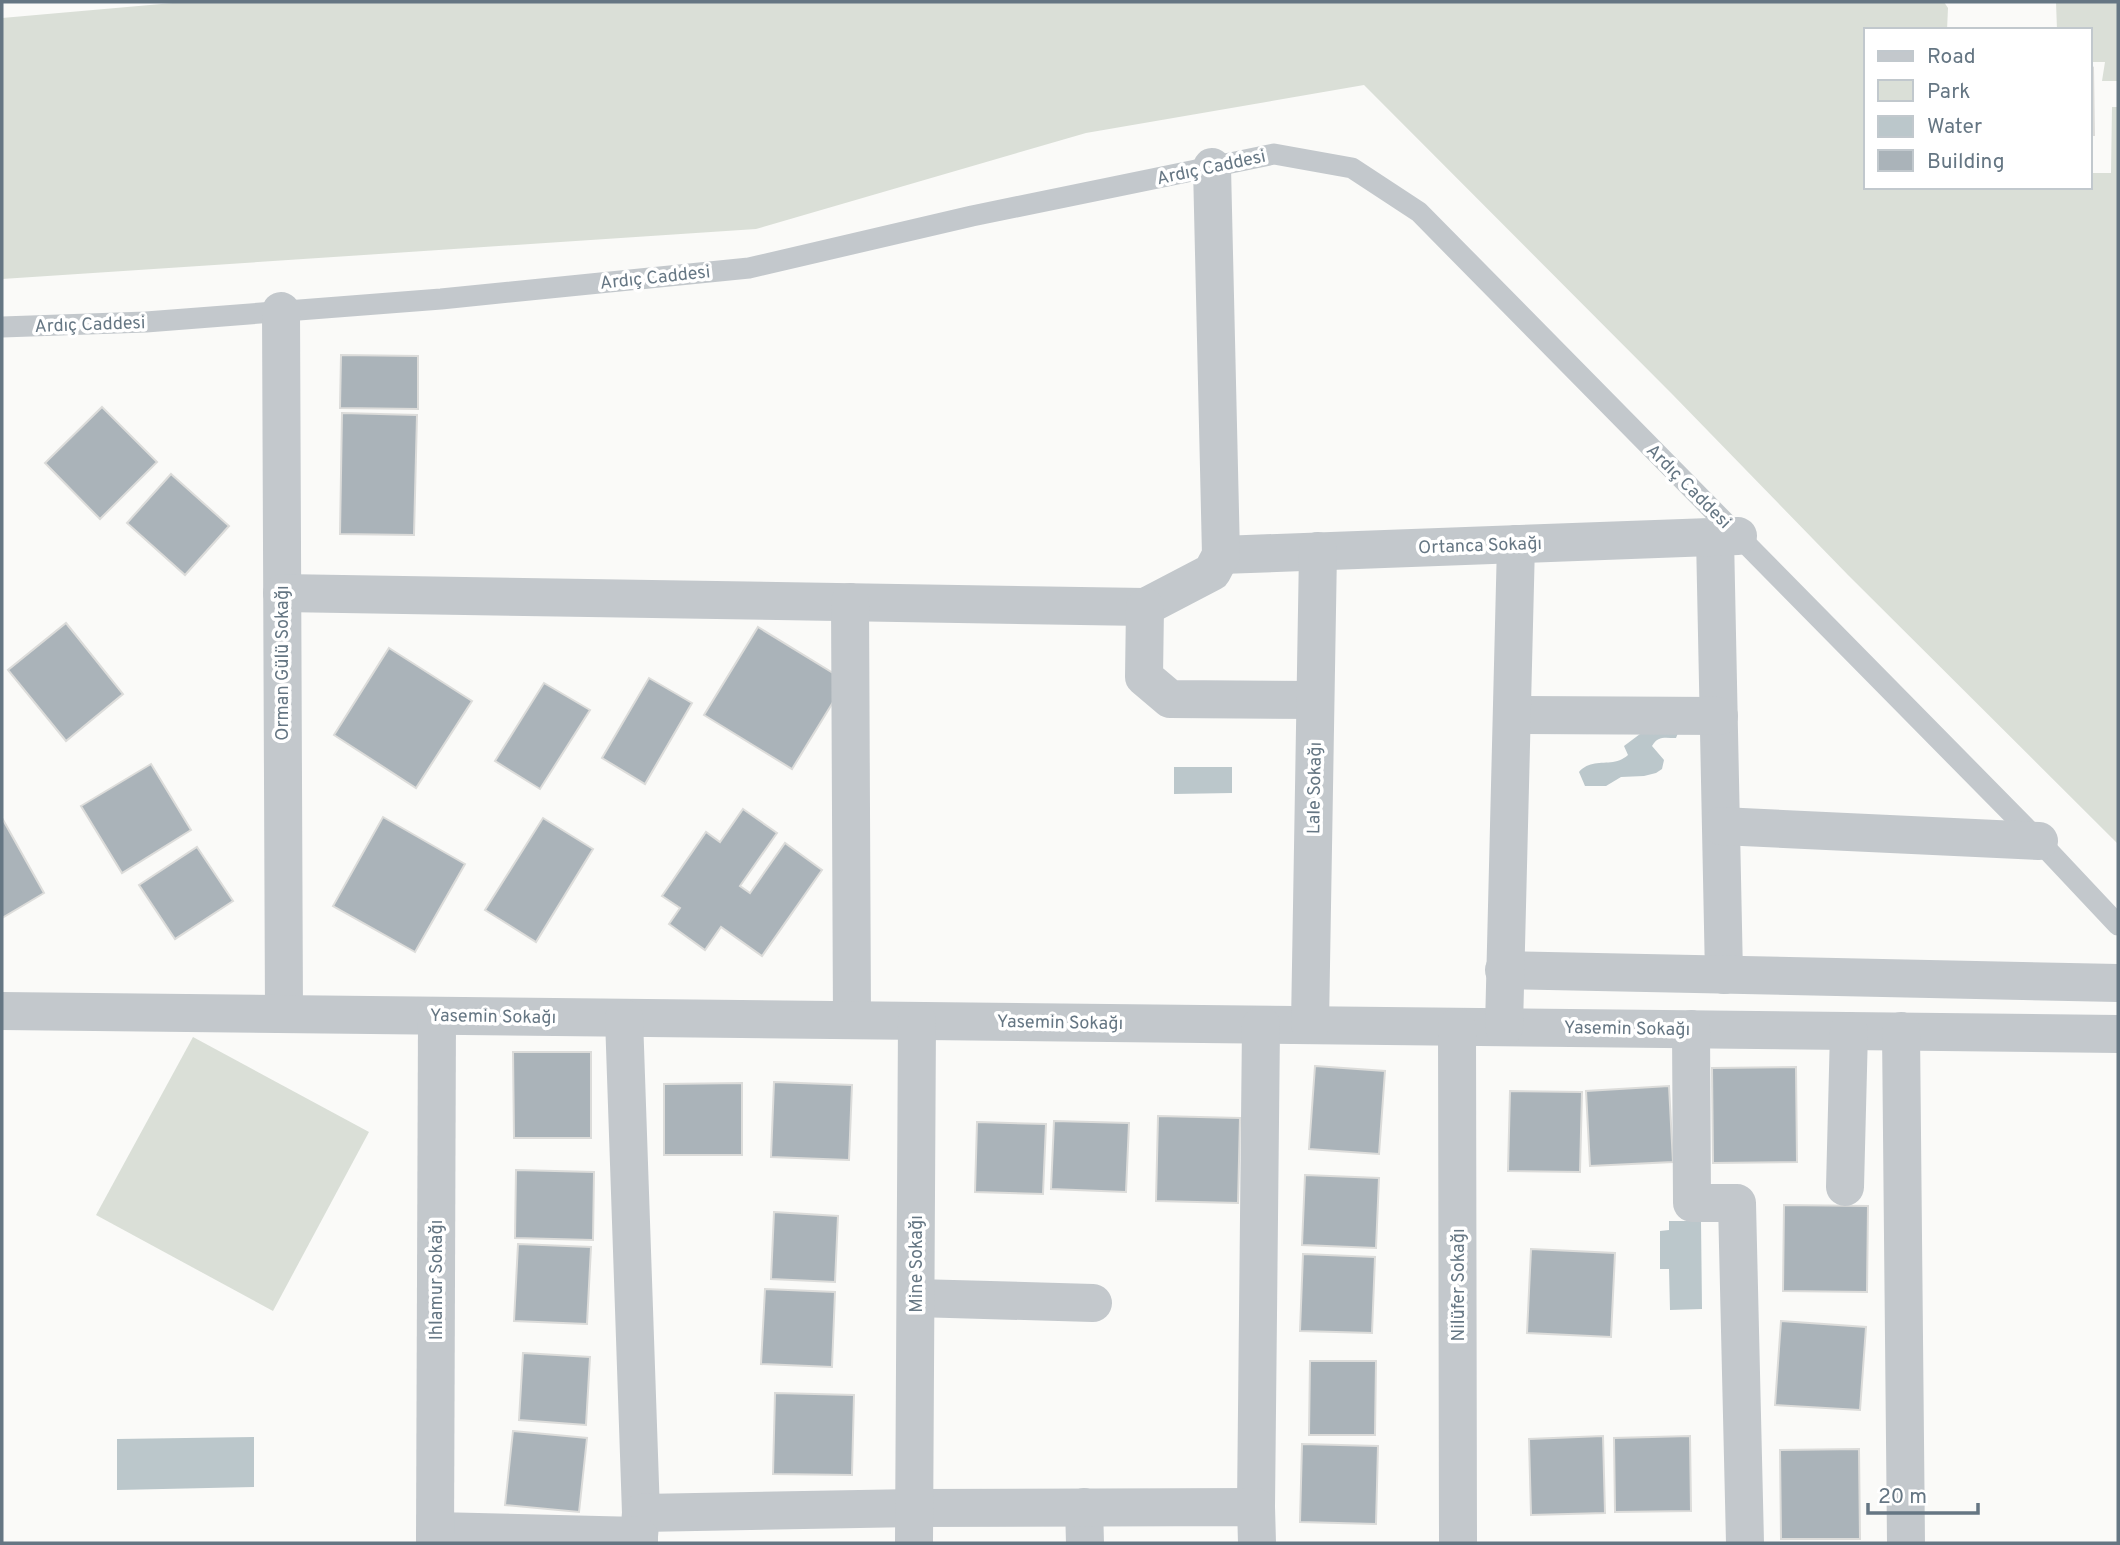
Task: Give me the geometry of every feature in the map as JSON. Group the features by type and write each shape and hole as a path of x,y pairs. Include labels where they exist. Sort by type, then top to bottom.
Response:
{"street":[{"path":"282,593 1145,607 1212,572 1221,555 1212,167"},
{"name":"Orman Gülü Sokağı","path":"281,311 284,1014"},
{"path":"1724,975 1719,716 1727,536"},
{"name":"Ortanca Sokağı","path":"1221,555 1727,536"},
{"path":"1504,1027 1516,544"},
{"name":"Lale Sokağı","path":"1310,1025 1318,551"},
{"path":"850,602 852,1020"},
{"path":"1145,607 1144,677 1170,699 1315,700"},
{"path":"1512,715 1719,716"},
{"path":"1721,826 2039,841"},
{"path":"1504,970 2118,983"},
{"name":"Yasemin Sokağı","path":"2,1011 2118,1034"},
{"name":"Ihlamur Sokağı","path":"435,1537 437,1016"},
{"path":"624,1018 640,1531"},
{"name":"Mine Sokağı","path":"915,1526 917,1021"},
{"path":"435,1537 915,1526 1257,1525 1261,1025"},
{"name":"Nilüfer Sokağı","path":"1457,1027 1458,1543"},
{"path":"1691,1029 1692,1203 1737,1203 1745,1543"},
{"path":"1844,1187 1849,1031"},
{"path":"1902,1031 1906,1543"},
{"path":"916,1298 1093,1303"}],"lane":[{"name":"Ardıç Caddesi","path":"2,327 146,322 441,299 749,268 972,216 1274,155 1352,168 1419,212 1727,536 2039,841 2118,925"}],"green space":[{"path":"184,2 1944,2 1948,8 1947,28 1864,28 1864,189 2092,189 2092,173 2111,173 2112,107 2118,107 2118,844 1364,85 1086,133 756,229 2,279 2,18"},
{"path":"2056,2 2118,2 2118,81 2102,81 2105,62 2092,62 2092,28 2057,28"},
{"path":"193,1037 369,1132 273,1311 96,1215"}],"water":[{"path":"1678,733 1676,738 1654,742 1652,746 1664,760 1662,769 1656,773 1621,777 1606,786 1585,786 1579,772 1590,765 1622,759 1628,755 1624,746 1640,734"},
{"path":"1174,767 1232,767 1232,793 1174,794"},
{"path":"1669,1221 1701,1221 1702,1309 1670,1310 1669,1269 1660,1269 1660,1231 1669,1230"},
{"path":"254,1437 254,1487 117,1490 117,1439"}],"building":[{"path":"2093,68 2094,135 2092,135"},
{"path":"341,355 418,356 418,409 340,408"},
{"path":"102,407 157,462 100,519 45,463"},
{"path":"342,413 417,415 414,535 340,534"},
{"path":"171,474 229,526 185,575 127,523"},
{"path":"66,623 123,694 66,741 8,670"},
{"path":"758,627 846,681 792,769 704,715"},
{"path":"389,648 472,701 416,788 334,735"},
{"path":"649,678 692,703 645,784 602,758"},
{"path":"544,683 590,710 540,789 495,761"},
{"path":"151,764 191,830 122,873 81,806"},
{"path":"743,809 777,833 740,886 750,893 785,843 822,870 762,956 721,927 705,950 669,924 680,908 662,896 706,832 720,842"},
{"path":"383,817 465,864 415,952 333,906"},
{"path":"2,818 44,893 2,918"},
{"path":"543,818 593,849 536,942 485,910"},
{"path":"197,847 233,901 175,939 139,885"},
{"path":"513,1052 591,1052 591,1138 514,1138"},
{"path":"1315,1066 1385,1071 1379,1154 1309,1149"},
{"path":"1796,1067 1797,1162 1713,1163 1712,1068"},
{"path":"774,1082 852,1085 849,1160 771,1157"},
{"path":"742,1083 742,1155 664,1155 664,1084"},
{"path":"1669,1086 1673,1162 1590,1166 1586,1091"},
{"path":"1510,1091 1582,1092 1580,1172 1508,1171"},
{"path":"1158,1116 1240,1118 1238,1203 1156,1201"},
{"path":"1054,1121 1129,1123 1126,1192 1051,1189"},
{"path":"977,1122 1046,1124 1043,1194 975,1192"},
{"path":"516,1170 594,1172 593,1240 515,1238"},
{"path":"1305,1175 1379,1178 1376,1248 1302,1245"},
{"path":"1784,1205 1868,1206 1867,1292 1783,1291"},
{"path":"774,1212 838,1216 835,1282 771,1279"},
{"path":"518,1244 591,1247 587,1324 514,1321"},
{"path":"1531,1249 1615,1253 1611,1337 1527,1333"},
{"path":"1303,1254 1375,1257 1372,1333 1300,1331"},
{"path":"765,1289 835,1292 832,1367 761,1364"},
{"path":"1781,1321 1866,1327 1860,1410 1775,1405"},
{"path":"523,1353 590,1357 586,1425 519,1420"},
{"path":"1310,1361 1376,1361 1375,1435 1309,1435"},
{"path":"775,1393 854,1395 852,1475 773,1474"},
{"path":"513,1431 587,1438 579,1512 505,1505"},
{"path":"1603,1436 1605,1513 1531,1515 1529,1439"},
{"path":"1690,1436 1691,1511 1615,1512 1614,1438"},
{"path":"1302,1444 1378,1446 1376,1524 1300,1522"},
{"path":"1859,1449 1860,1539 1781,1539 1780,1450"}]}
